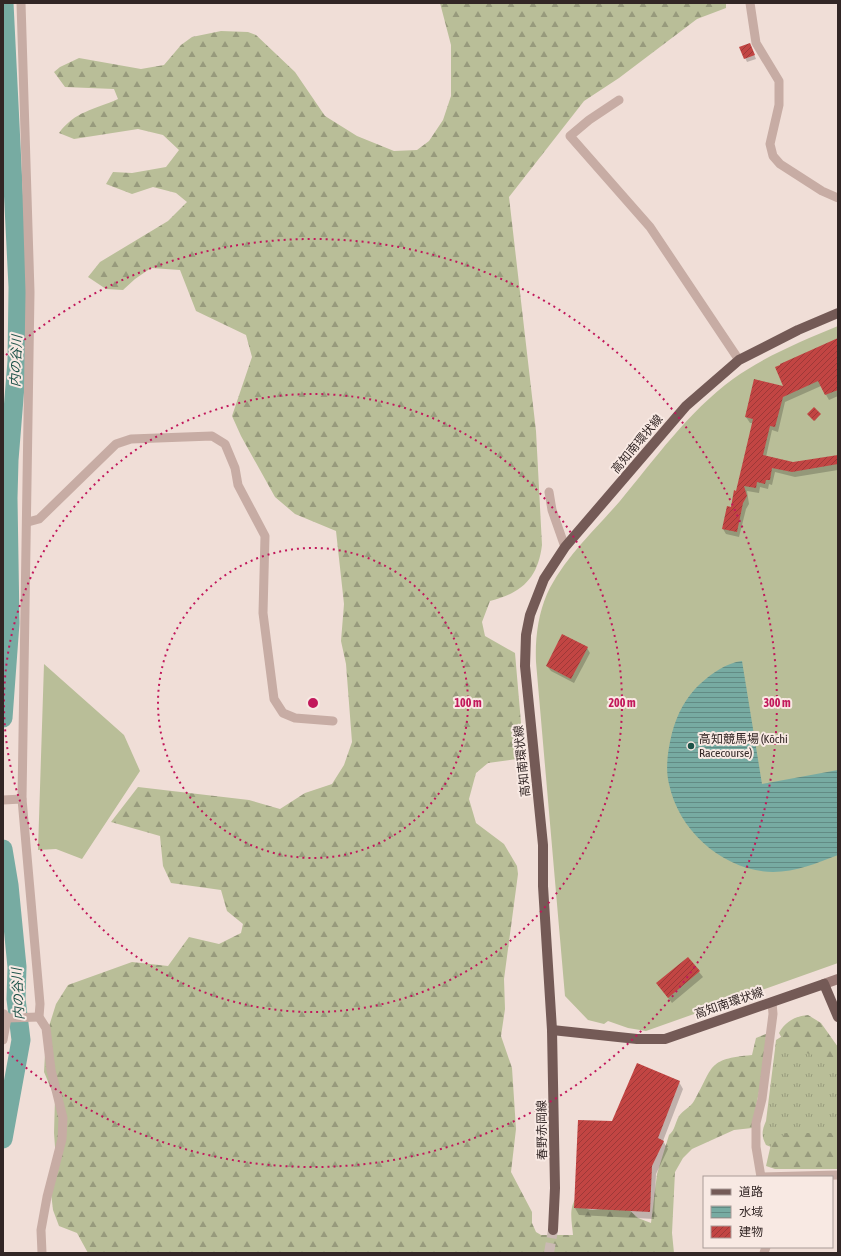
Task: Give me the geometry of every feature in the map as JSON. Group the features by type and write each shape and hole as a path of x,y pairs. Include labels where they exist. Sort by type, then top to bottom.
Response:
{"main road":[{"name":"高知南環状線","path":"824,984 665,1038 637,1039 552,1030 543,886 543,845 525,650 527,626 533,604 544,579 565,548 686,406 739,360 798,330 838,313"},
{"path":"824,984 838,1017"},
{"name":"春野赤岡線","path":"552,1030 555,1172 553,1230"}],"street":[{"path":"21,3 30,292 28,522 19,800 40,1004 36,1016"},
{"path":"750,3 756,42 779,81 779,105 770,140 774,156 780,164 822,191 838,198"},
{"path":"618,100 589,120 570,136 650,227 739,360"},
{"path":"28,522 39,519 116,444 131,438 212,436 225,444 235,468 238,485 265,536 263,613 274,699 284,713 295,718 333,721"},
{"path":"549,492 552,510 565,548"},
{"path":"3,800 19,800"},
{"path":"824,984 838,979"},
{"path":"761,1176 756,1147 756,1123 764,1084 773,1014 772,1002"},
{"path":"3,1040 7,1016 36,1016"},
{"path":"36,1016 46,1028 51,1070 63,1118 62,1139 46,1197 42,1223 42,1253"},
{"path":"800,1176 838,1175"}],"green space":[{"path":"440,3 726,3 726,8 697,19 619,78 584,101 509,197 536,431 542,545 537,567 532,575 511,594 490,601 482,622 485,636 515,653 524,758 488,763 476,773 469,799 476,823 504,844 517,866 518,874 504,979 505,1009 501,1036 512,1068 516,1129 511,1172 532,1212 532,1223 536,1232 541,1235 573,1235 571,1220 572,1205 577,1197 583,1206 589,1210 626,1207 638,1218 651,1223 657,1174 669,1135 674,1129 679,1116 693,1103 713,1067 726,1059 752,1055 756,1038 766,1034 765,1060 752,1128 734,1130 692,1149 683,1158 675,1172 672,1233 674,1253 88,1253 77,1233 59,1226 53,1210 51,1193 56,1161 54,1133 55,1098 44,1072 46,1036 56,1004 68,985 132,962 168,966 189,937 219,944 241,933 243,924 227,911 221,890 171,883 163,866 160,836 111,822 138,787 249,800 280,809 305,793 332,784 344,765 352,742 346,664 341,641 344,604 336,531 295,514 275,497 241,436 232,416 252,357 246,335 196,311 180,270 151,268 135,279 123,290 106,289 88,277 100,262 168,221 187,202 176,193 153,187 132,194 106,184 113,172 132,173 166,167 179,150 163,135 138,129 74,139 59,133 78,115 118,99 114,89 65,87 54,72 60,67 79,58 141,69 164,65 181,45 192,37 221,31 248,32 256,35 295,72 325,116 357,136 394,151 417,150 429,141 443,120 451,96 451,45"},
{"name":"高知競馬場 (Kōchi Racecourse)","path":"838,326 838,963 646,1031 628,1028 608,1021 604,1024 588,1020 565,996 536,662 536,645 541,610 547,594 562,568 701,406 733,379 758,363 811,337"},
{"path":"44,664 124,735 140,771 82,859 56,849 38,850"},
{"path":"808,1015 821,1023 838,1047 838,1067 818,1056 806,1053 785,1044 779,1033 781,1029 791,1020"},
{"path":"784,1035 838,1063 838,1145 776,1149 766,1145 764,1142 763,1130 766,1121 776,1040"},
{"path":"786,1133 838,1133 838,1169 775,1169 766,1166 771,1144"}],"water":[{"path":"742,661 762,784 838,770 838,855 806,866 782,872 755,870 737,865 706,846 693,833 674,802 667,772 669,745 679,713 690,694 714,672 730,664"}],"building":[{"path":"750,43 755,55 744,59 739,47"},
{"path":"838,338 838,390 825,395 818,381 783,397 775,427 770,426 763,455 793,462 838,455 838,464 792,472 772,468 770,480 766,480 765,484 757,482 756,488 744,486 747,496 743,503 737,532 722,529 727,506 731,507 734,490 736,491 753,419 745,417 754,379 783,386 775,367"},
{"path":"814,407 821,414 814,421 807,414"},
{"path":"562,634 588,647 571,679 546,666"},
{"path":"688,957 700,971 668,998 656,983"},
{"path":"637,1063 680,1081 658,1138 664,1141 652,1166 650,1212 574,1208 578,1120 612,1121"}],"waterway":[{"name":"内の谷川","path":"3,718 10,623 8,498 9,460 17,361 18,287 4,3"},
{"name":"内の谷川","path":"3,849 9,885 17,967 16,999 21,1040 3,1139"}],"tunnel":[{"path":"549,1253 553,1230"}],"place":[{"name":"高知競馬場 (Kōchi Racecourse)","path":"691,746"}]}
